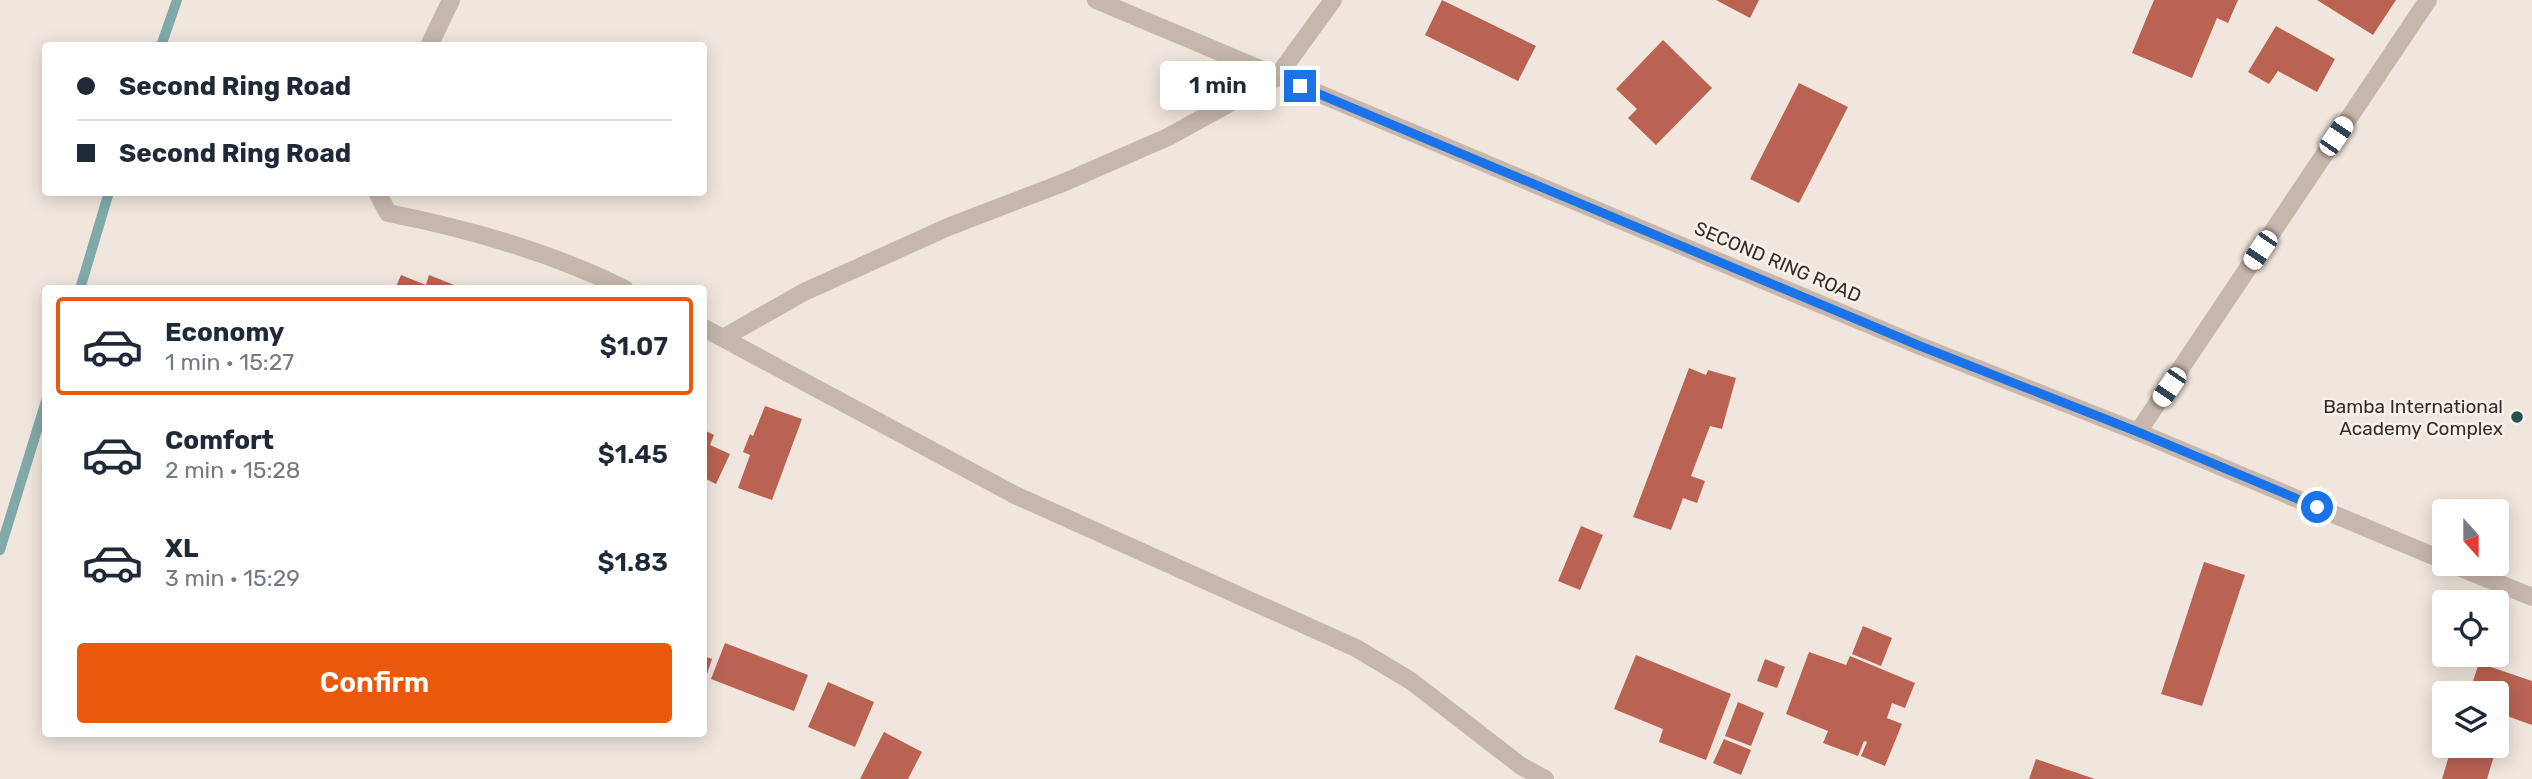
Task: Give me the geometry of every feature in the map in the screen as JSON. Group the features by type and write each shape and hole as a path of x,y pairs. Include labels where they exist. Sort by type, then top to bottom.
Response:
{"street":[{"path":"431,42 451,0"},
{"name":"SECOND RING ROAD","path":"1096,0 1920,346 2138,432 2432,556"},
{"path":"723,338 804,292 948,227 1065,182 1168,137 1278,77 1333,0"},
{"path":"2138,432 2428,0"},
{"path":"378,196 388,213 538,252 594,273 617,285"},
{"path":"707,330 1015,495 1356,648 1411,681 1521,766 1545,779"},
{"path":"2480,576 2532,597"}],"building":[{"path":"1442,0 1536,46 1518,81 1425,35"},
{"path":"1716,0 1759,0 1750,18"},
{"path":"2154,0 2238,0 2228,23 2217,18 2192,78 2132,53"},
{"path":"2317,0 2396,0 2373,35"},
{"path":"2276,26 2335,59 2317,92 2278,71 2269,84 2248,72"},
{"path":"1663,40 1712,88 1656,145 1628,118 1637,109 1616,89"},
{"path":"1799,83 1848,107 1799,203 1750,179"},
{"path":"401,275 426,285 397,285"},
{"path":"429,275 454,285 426,285"},
{"path":"1689,368 1706,375 1708,370 1736,378 1722,429 1710,426 1691,476 1705,481 1697,503 1683,498 1671,530 1633,517"},
{"path":"765,406 802,419 772,500 738,488 750,455 743,452 750,434 753,436"},
{"path":"707,432 714,435 710,445 730,454 716,484 707,480"},
{"path":"1581,526 1603,535 1580,590 1558,581"},
{"path":"2204,562 2245,575 2202,706 2161,694"},
{"path":"1863,626 1892,638 1881,666 1852,654"},
{"path":"725,643 808,675 794,711 711,679"},
{"path":"1809,652 1846,665 1850,656 1915,683 1905,708 1892,703 1887,718 1902,724 1885,766 1861,756 1867,742 1864,741 1858,756 1823,743 1828,731 1786,714"},
{"path":"1636,655 1731,694 1706,760 1659,742 1663,729 1614,709"},
{"path":"707,657 712,659 707,674"},
{"path":"1765,659 1785,667 1777,688 1757,681"},
{"path":"2478,667 2491,667 2532,681 2532,725 2509,717 2509,681 2473,681"},
{"path":"828,682 874,702 855,747 808,727"},
{"path":"1738,702 1764,713 1751,746 1725,736"},
{"path":"884,732 922,752 908,779 860,779"},
{"path":"1724,739 1751,750 1741,775 1713,763"},
{"path":"2448,758 2493,758 2487,779 2442,779"},
{"path":"2036,759 2095,779 2029,779"}],"waterway":[{"path":"162,42 177,0"},
{"path":"81,285 108,196"},
{"path":"0,550 42,414"}],"place":[{"name":"Bamba International Academy Complex","path":"2517,417"}],"route":[{"path":"1300,86 1920,346 2138,432 2317,507"}]}
